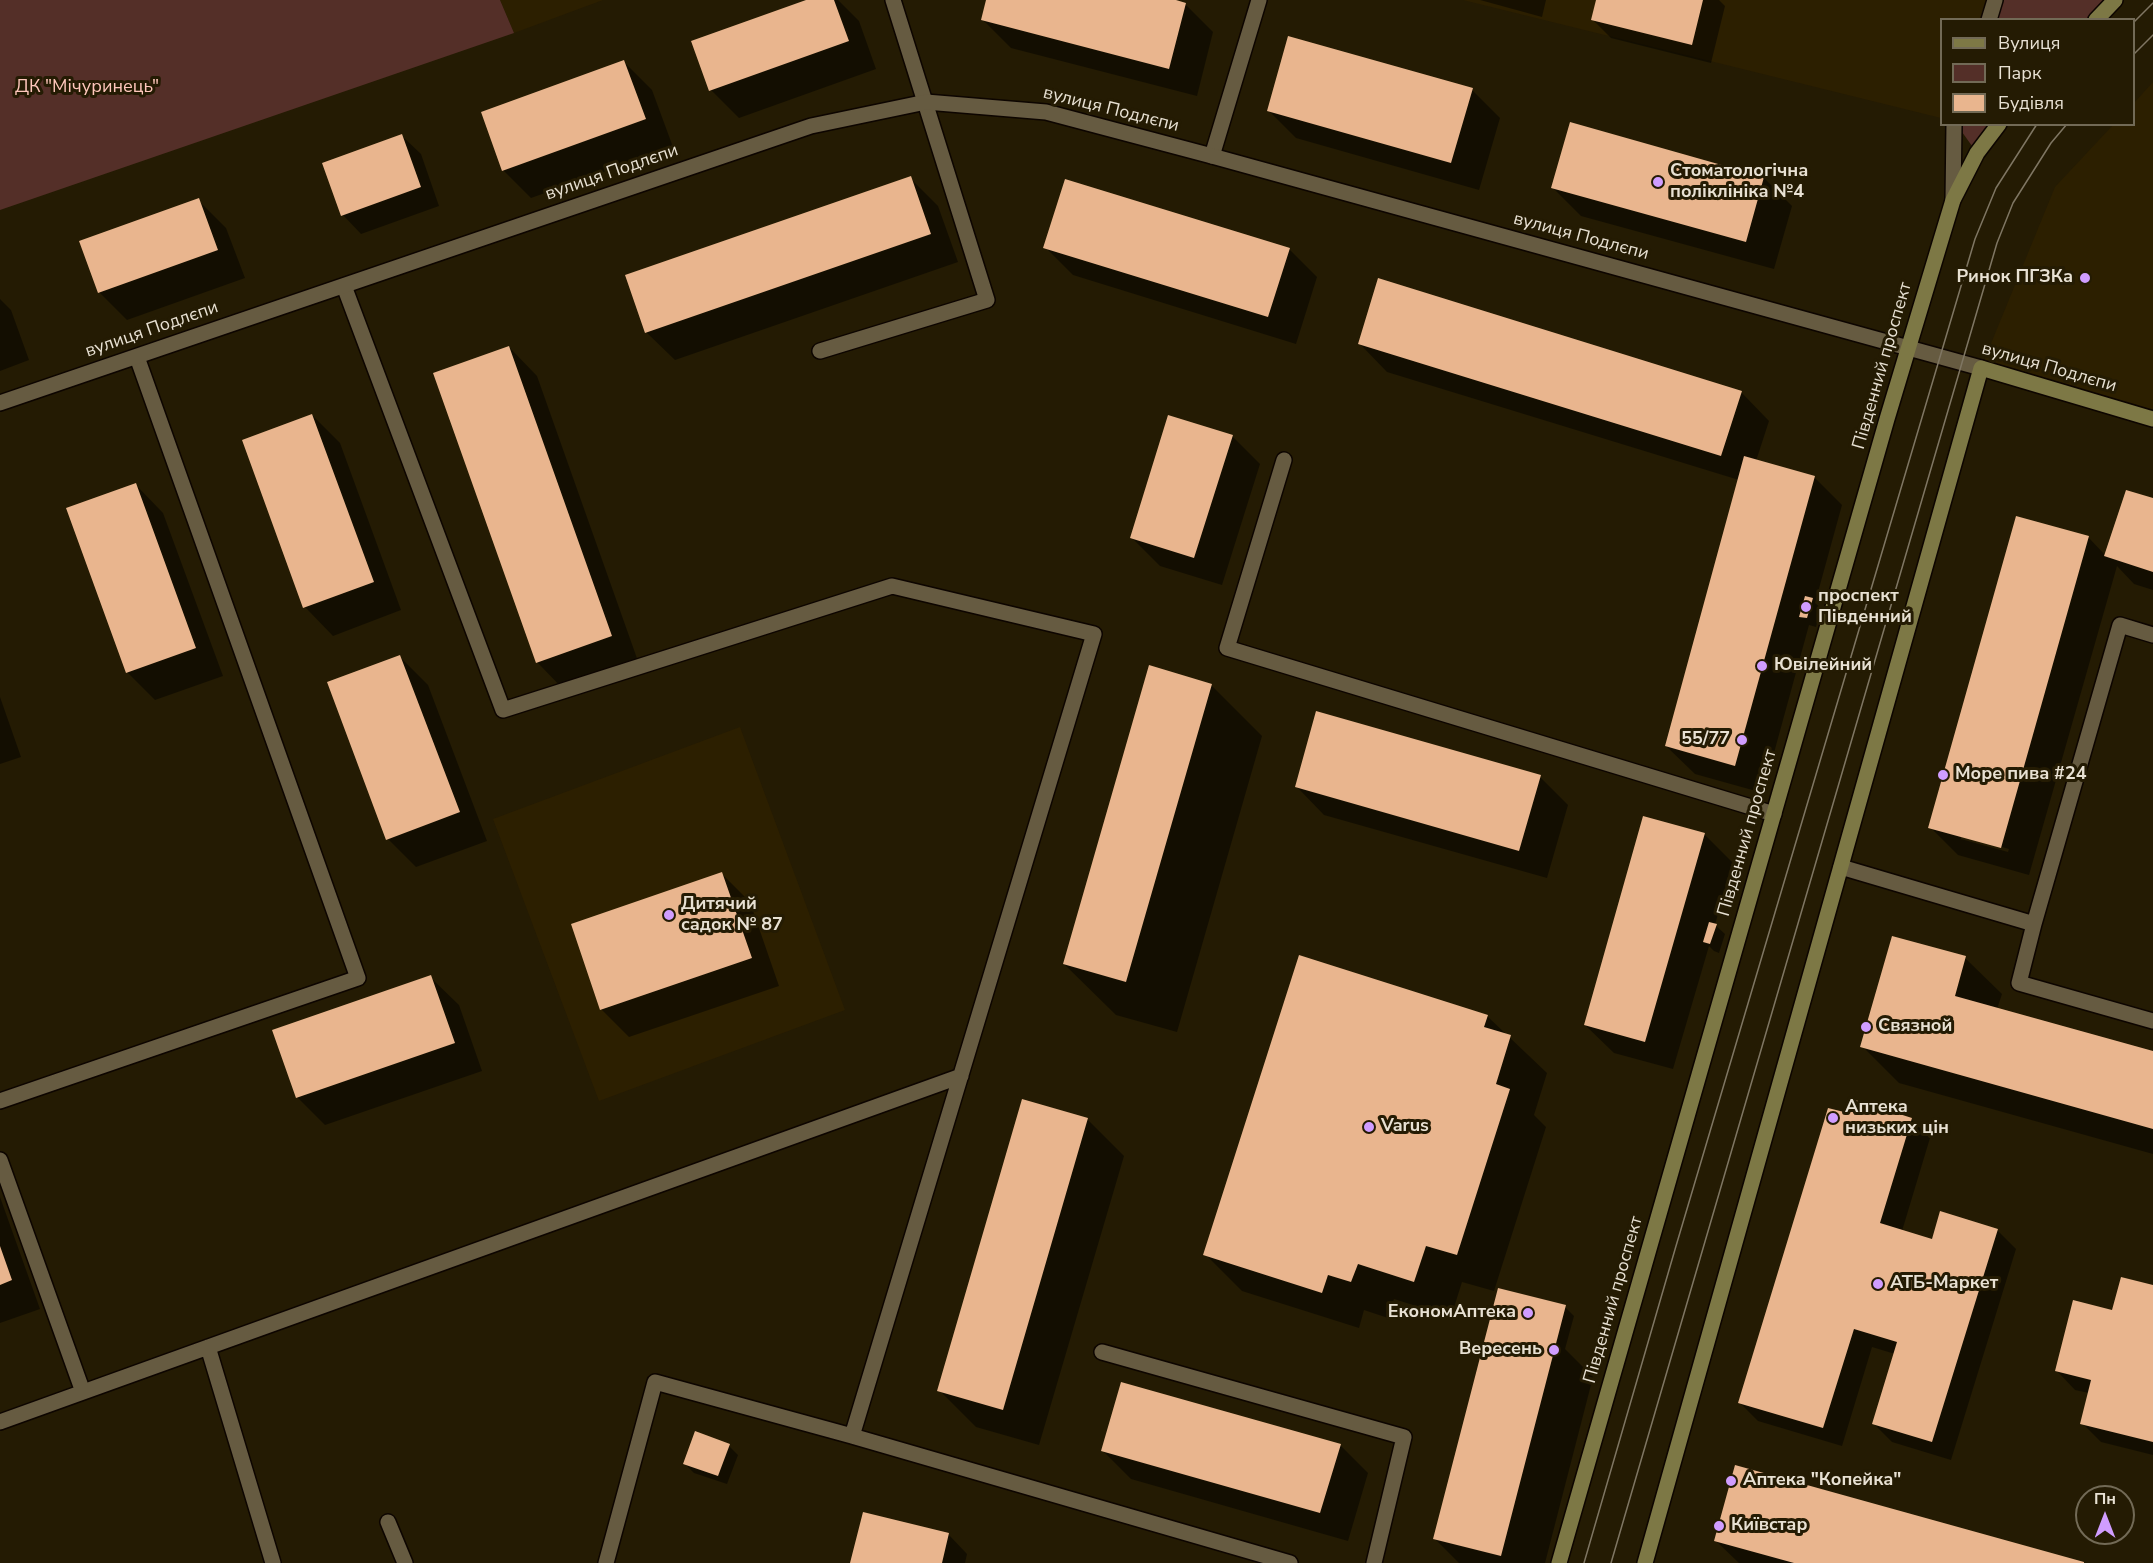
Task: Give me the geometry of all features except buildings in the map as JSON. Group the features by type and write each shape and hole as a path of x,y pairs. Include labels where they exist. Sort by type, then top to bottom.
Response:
{"main road":[{"path":"2098,18 2115,0"},
{"name":"Південний проспект","path":"1559,1563 1908,348 1953,200 1977,153 1997,126"},
{"path":"1645,1563 1981,368"},
{"name":"вулиця Подлєпи","path":"1981,368 2153,419"}],"street":[{"path":"820,351 987,300 893,0"},
{"path":"1212,156 1259,0"},
{"path":"1990,18 1995,0"},
{"name":"вулиця Подлєпи","path":"0,403 811,126 926,102 1046,112 1981,368"},
{"path":"1953,200 1954,126"},
{"path":"344,286 503,710 892,586 1094,634 852,1436"},
{"path":"0,1101 358,978 136,357"},
{"path":"1284,460 1227,648 1774,814"},
{"path":"2153,635 2120,625 2019,983 2153,1021"},
{"path":"1841,867 2034,924"},
{"path":"0,1422 961,1076"},
{"path":"0,1160 83,1392"},
{"path":"208,1347 273,1563"},
{"path":"1102,1352 1404,1437 1374,1563"},
{"path":"606,1563 655,1382 852,1436 1290,1563"},
{"path":"388,1522 405,1563"}],"shaded area":[{"path":"500,0 603,0 514,33"},
{"path":"1463,0 1995,0 1989,18 1940,18 1940,118"},
{"name":"Ринок ПГЗКа","path":"2153,82 2153,419 1981,368 2055,187 2112,126 2135,126 2135,102"},
{"name":"Дитячий садок № 87","path":"740,727 845,1010 599,1101 493,819"}],"green space":[{"name":"ДК \"Мічуринець\"","path":"0,0 500,0 514,33 0,210"},
{"path":"1995,0 2115,0 2097,18 1990,18"},
{"path":"1958,126 1998,126 1977,153"}],"tram line":[{"path":"2135,21 2153,3"},
{"path":"2135,53 2153,35"},
{"path":"1584,1563 1975,239 1996,188 2036,126"},
{"path":"1611,1563 1997,243 2013,203 2051,143 2065,126"}],"place":[{"name":"Стоматологічна поліклініка №4","path":"1658,182"},
{"name":"Ринок ПГЗКа","path":"2085,278"},
{"name":"проспект Південний","path":"1806,607"},
{"name":"Ювілейний","path":"1762,666"},
{"name":"55/77","path":"1742,740"},
{"name":"Море пива #24","path":"1943,775"},
{"name":"Дитячий садок № 87","path":"669,915"},
{"name":"Связной","path":"1866,1027"},
{"name":"Аптека низьких цін","path":"1833,1118"},
{"name":"Varus","path":"1369,1127"},
{"name":"АТБ-Маркет","path":"1878,1284"},
{"name":"ЕкономАптека","path":"1528,1313"},
{"name":"Вересень","path":"1554,1350"},
{"name":"Аптека \"Копейка\"","path":"1731,1481"},
{"name":"Київстар","path":"1719,1526"}]}
